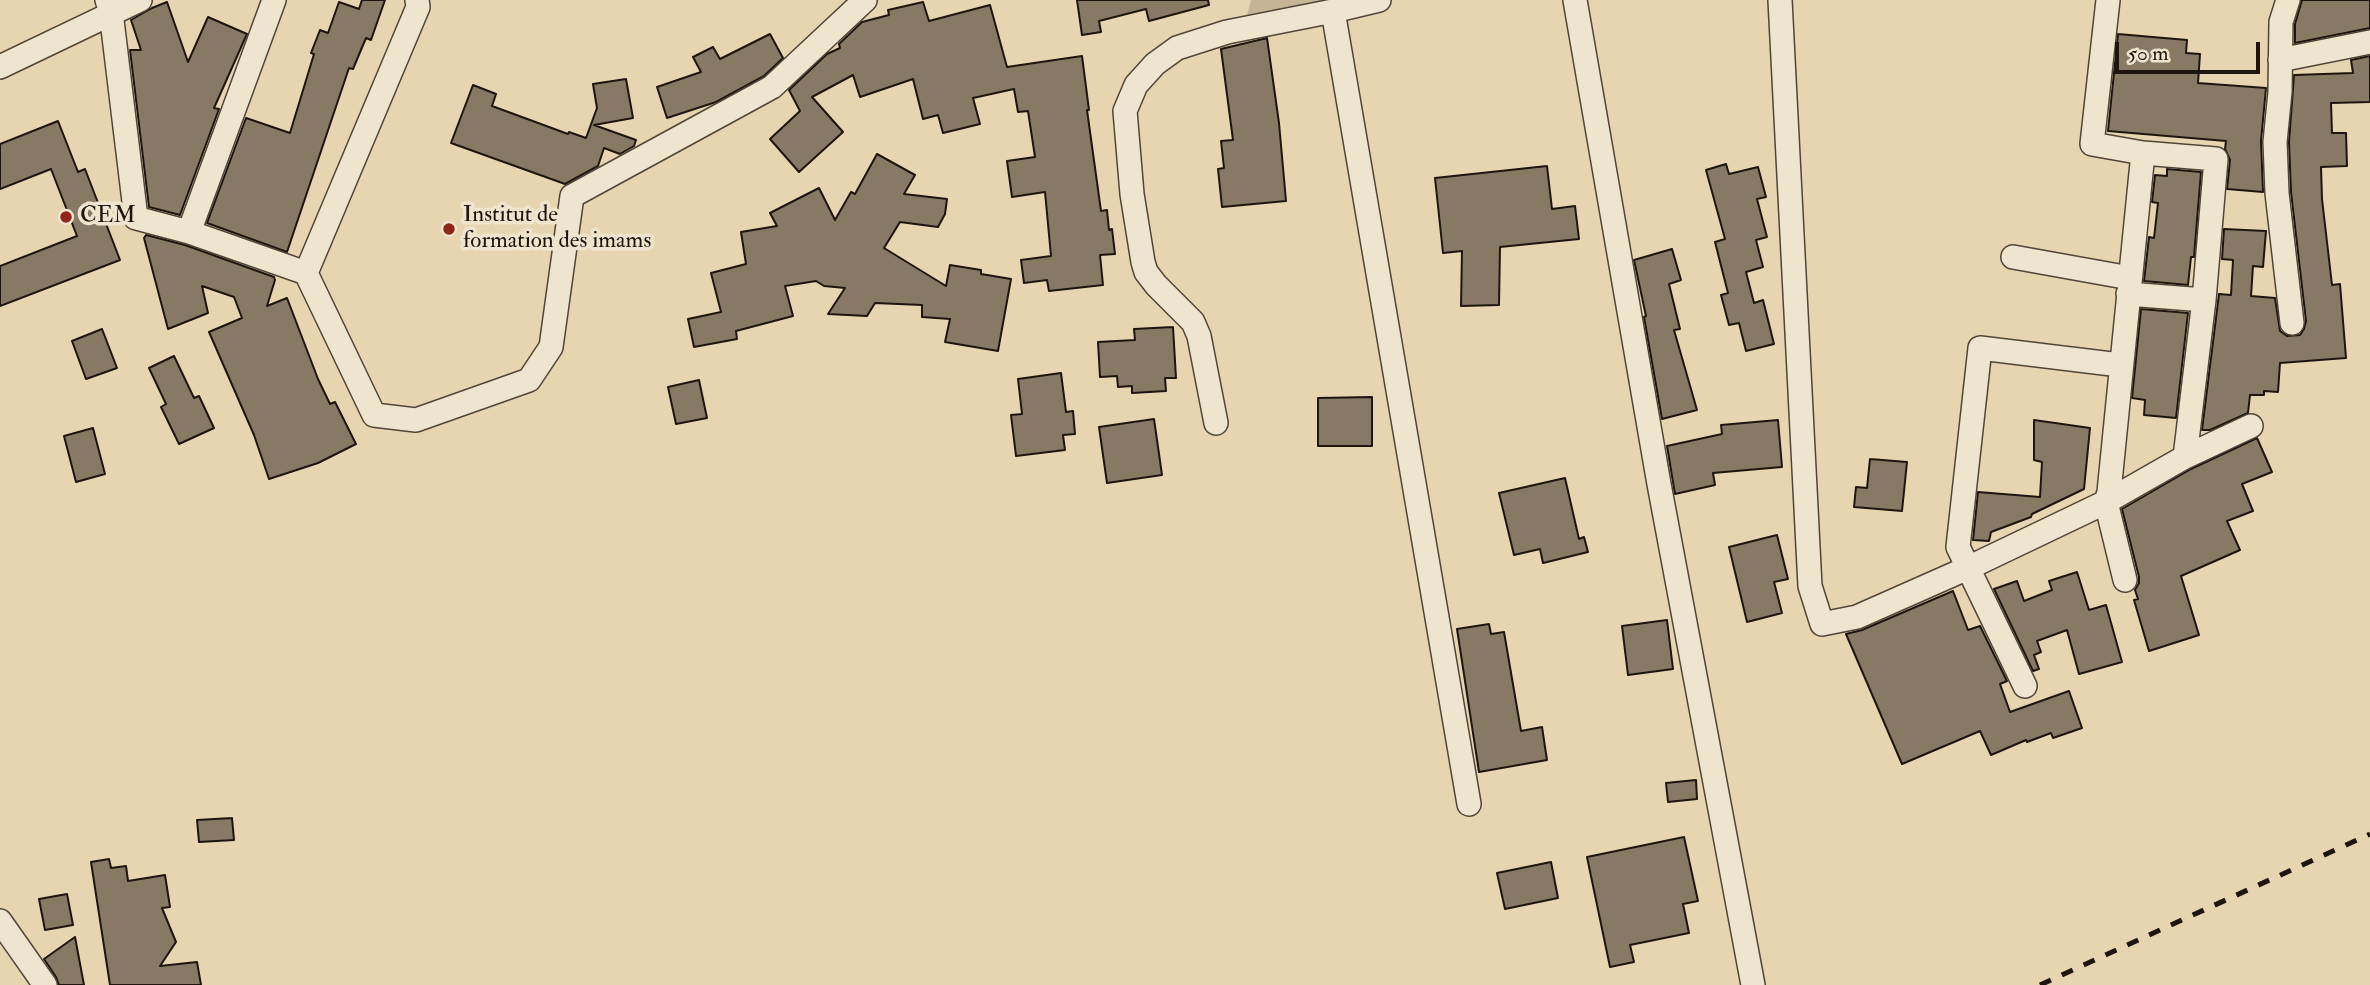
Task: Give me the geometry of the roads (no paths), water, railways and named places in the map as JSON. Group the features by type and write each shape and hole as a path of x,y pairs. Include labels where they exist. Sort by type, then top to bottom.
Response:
{"street":[{"path":"0,67 109,6 140,0"},
{"path":"188,232 274,0"},
{"path":"306,273 418,7 417,0"},
{"path":"109,6 136,218 188,232 306,273 374,415 416,420 529,380 551,347 572,196 772,87 865,0"},
{"path":"1216,423 1193,322 1156,285 1146,272 1143,262 1132,194 1125,111 1136,85 1155,64 1177,48 1227,32 1379,0"},
{"path":"1575,0 1659,484 1753,985"},
{"path":"1780,0 1810,586 1822,624 1857,617 1970,568 2106,502 2185,457 2251,426"},
{"path":"2108,0 2092,144 2143,153 2216,159 2204,300 2185,457"},
{"path":"2288,0 2281,22 2276,155 2277,193 2292,323"},
{"path":"1332,11 1469,804"},
{"path":"2280,60 2370,41"},
{"path":"2125,580 2106,502 2143,153"},
{"path":"2013,257 2129,286 2204,300"},
{"path":"2025,686 1958,547 1980,348 2120,365"},
{"path":"0,921 45,985"}],"railway":[{"path":"2040,985 2370,834"}],"place":[{"name":"CEM","path":"66,217"},
{"name":"Institut de formation des imams","path":"449,229"}]}
